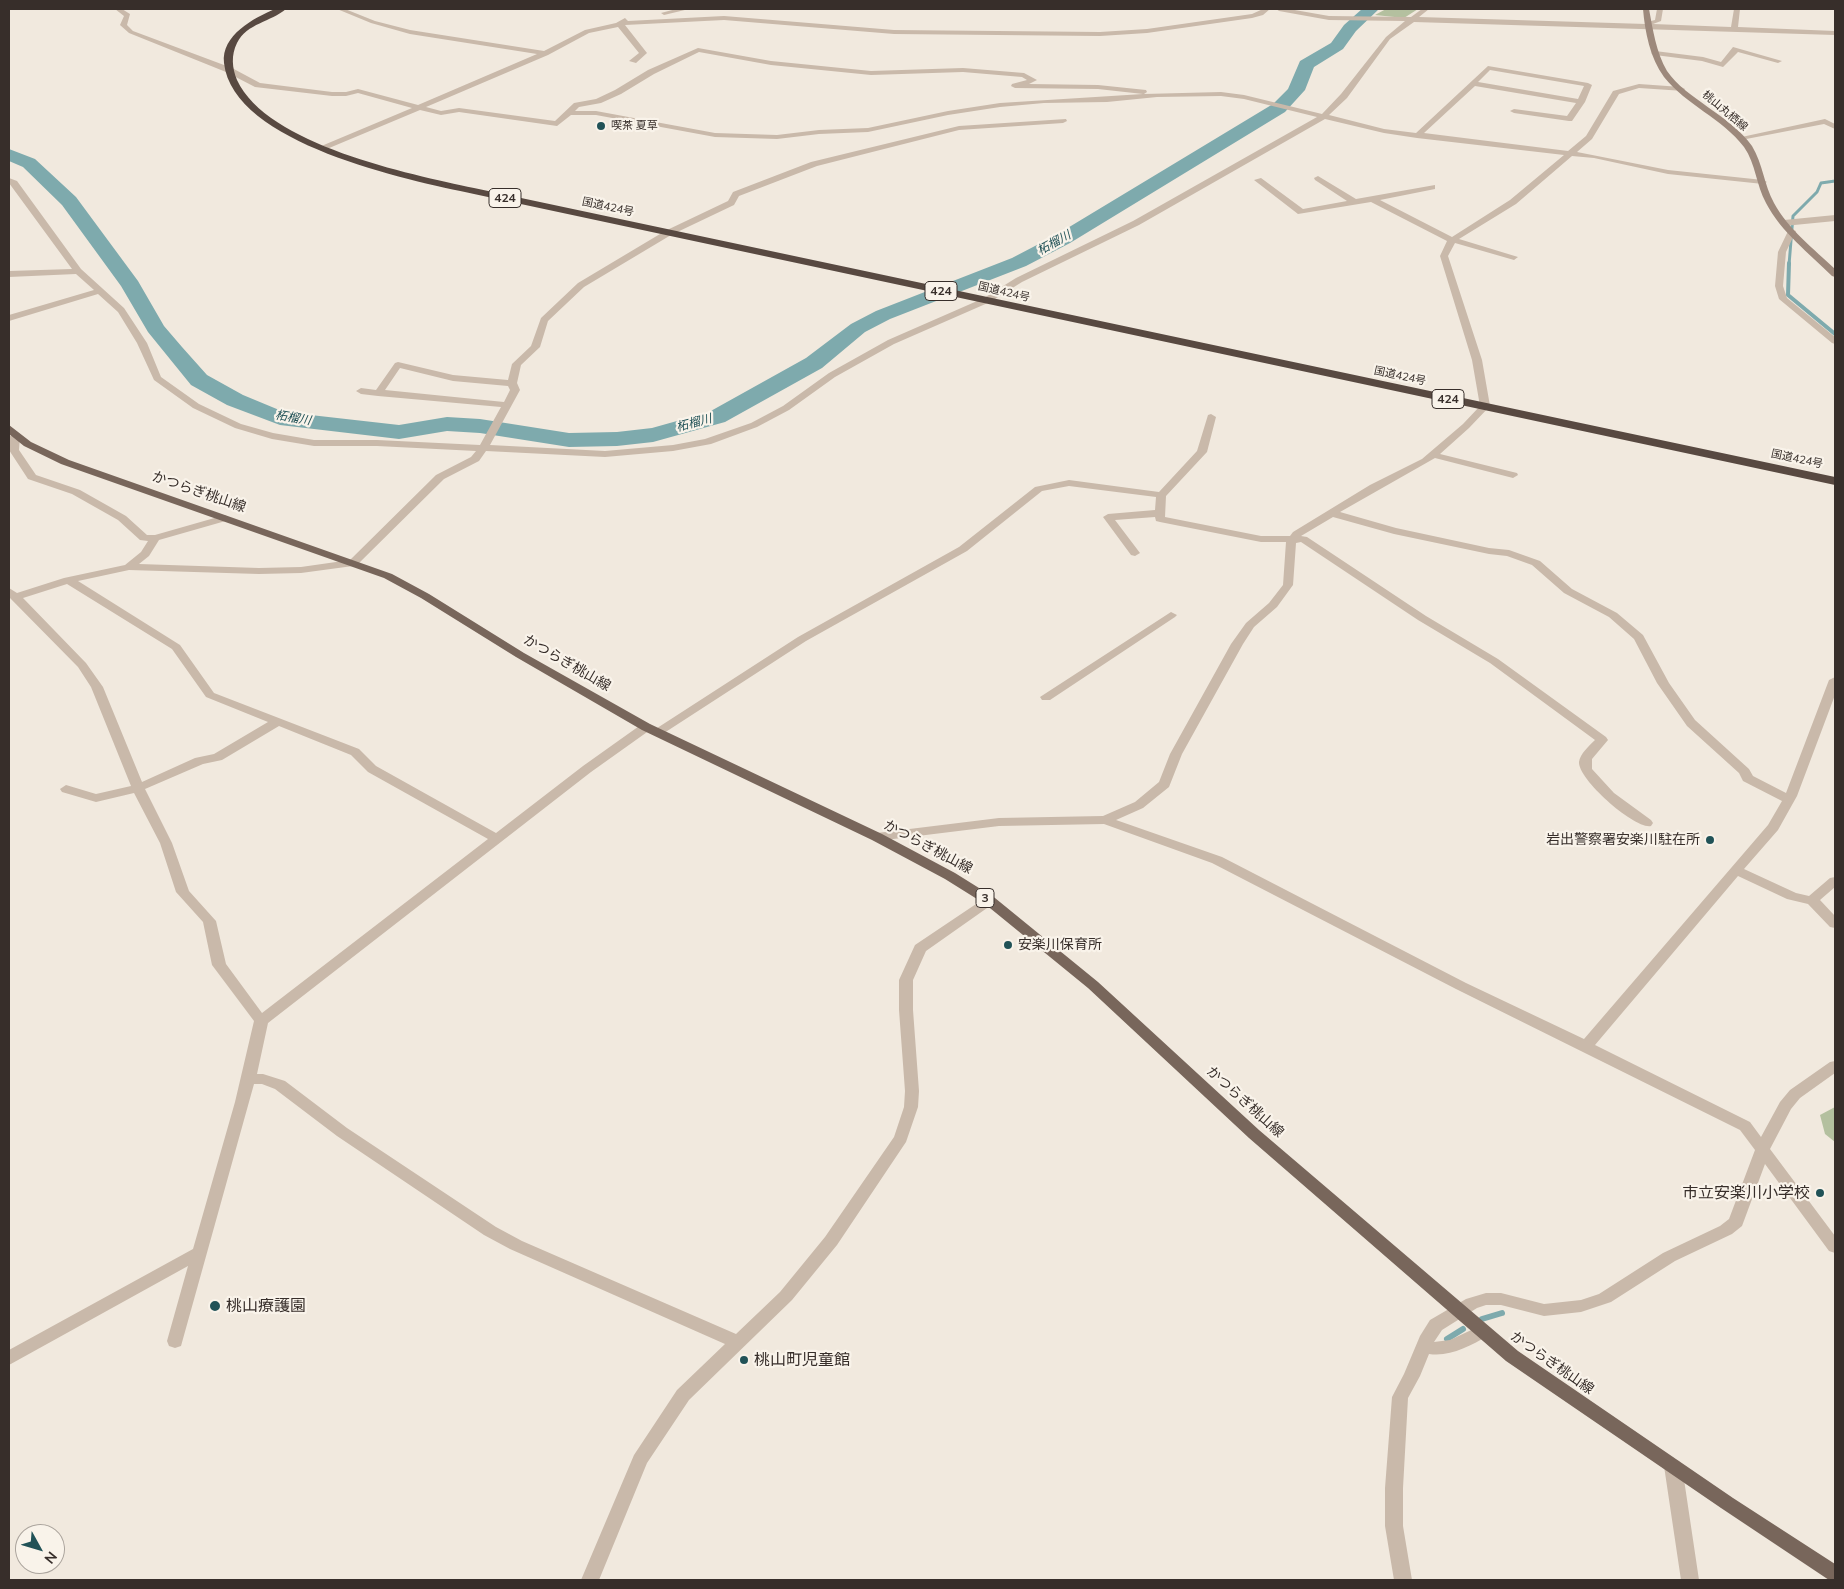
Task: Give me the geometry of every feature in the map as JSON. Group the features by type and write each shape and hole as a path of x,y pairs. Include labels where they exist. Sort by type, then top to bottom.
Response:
{"highway":[{"name":"国道424号","path":"282,9 260,19 237,37 230,46 227,61 235,87 256,111 282,129 322,149 383,170 668,233 1835,481"}],"main road":[{"name":"桃山丸栖線","path":"1646,9 1655,53 1664,72 1681,89 1724,122 1741,138 1753,153 1770,204 1784,223 1835,274"},
{"name":"かつらぎ桃山線","path":"11,433 38,450 66,462 388,576 425,596 520,655 652,729 876,837 950,876 990,901 1093,985 1254,1134 1512,1356 1835,1574"}],"street":[{"path":"118,9 128,15 123,25 131,32 229,70 258,85 332,94 346,94 358,91 441,113 458,110 557,124 577,105 598,101 618,92 664,66 698,50 814,68 871,73 963,70 1024,75 1033,80 1015,86 1122,88 1157,95"},
{"path":"340,9 373,22 410,32 545,53"},
{"path":"619,24 629,19 686,9"},
{"path":"322,149 545,53 587,31 619,24 724,18 894,32 1100,34 1147,31 1235,16 1249,16 1261,14 1267,9"},
{"path":"1279,9 1311,16 1346,18 1649,25 1835,33"},
{"path":"9,180 14,184 78,271 101,288 121,310 142,343 157,378 196,406 238,426 272,436 314,443 377,443 605,454 672,448 707,442 754,425 786,408 832,375 891,342 984,300 1019,280 1136,223 1321,115 1344,96 1388,38 1426,9"},
{"path":"1649,25 1658,21 1660,9"},
{"path":"1734,29 1737,9"},
{"path":"619,24 644,53 633,61 664,66"},
{"path":"1655,53 1703,59 1723,65 1736,49 1778,61"},
{"path":"1417,136 1488,68 1588,85 1569,119 1514,111"},
{"path":"1473,83 1580,102"},
{"path":"1105,820 1139,805 1165,784 1176,754 1237,644 1250,625 1273,605 1288,586 1291,543 1297,534 1374,487 1426,461 1485,406 1477,360 1444,256 1452,240 1472,230 1513,202 1571,154 1589,137 1616,93 1623,88 1637,86 1681,89"},
{"path":"567,113 596,113 715,135 777,137 819,132 868,130 948,113 1000,105 1157,95 1221,94 1244,97 1384,131 1613,159 1668,172 1763,182"},
{"path":"12,594 68,580 129,568 258,571 302,570 354,563 440,477 475,460 515,390 512,383 516,364 535,347 544,320 581,285 668,233 731,203 736,194 814,164 959,128 1063,121"},
{"path":"1741,138 1825,121 1835,127"},
{"path":"1318,178 1354,202"},
{"path":"1258,180 1300,212 1432,187"},
{"path":"1372,199 1452,240 1514,257"},
{"path":"1784,223 1835,218"},
{"path":"1792,231 1782,252 1779,286 1783,298 1835,341"},
{"path":"9,274 78,271"},
{"path":"9,318 101,288"},
{"path":"378,393 398,365 453,378 512,383"},
{"path":"361,391 506,406"},
{"path":"1211,417 1202,452 1160,495 1160,519 1261,539 1303,539 1422,618 1494,661 1602,740 1590,753 1585,762 1587,771 1598,784 1647,823"},
{"path":"11,433 14,450 32,477 76,492 122,518 144,538 156,538 224,518"},
{"path":"1433,455 1513,475"},
{"path":"175,1341 198,1253 250,1079 261,1021 587,769 802,639 963,549 1039,489 1069,483 1160,495"},
{"path":"1135,553 1108,518 1160,513"},
{"path":"1332,513 1394,531 1489,551 1509,553 1536,563 1568,591 1613,615 1627,625 1639,637 1662,683 1691,723 1745,772 1747,778 1789,800"},
{"path":"129,568 145,554 156,538"},
{"path":"68,580 176,647 210,695 355,752 372,769 498,839"},
{"path":"12,594 82,665 97,687 138,788 166,843 183,892 209,921 219,966 261,1021"},
{"path":"1046,697 1171,615"},
{"path":"1586,1046 1773,827 1789,800 1805,756 1819,727 1835,680"},
{"path":"66,789 96,798 138,788 199,761 218,757 276,722"},
{"path":"876,837 953,826 999,822 1077,819 1105,820 1216,860 1460,986 1586,1046 1745,1126 1835,1247"},
{"path":"1735,870 1792,896 1813,901 1835,924"},
{"path":"1813,901 1816,895 1835,881"},
{"path":"590,1580 640,1460 683,1395 786,1296 831,1241 901,1138 911,1106 912,1091 906,1010 906,980 920,948 990,901"},
{"path":"1403,1580 1394,1526 1394,1488 1400,1397 1412,1376 1428,1336 1436,1325 1472,1303 1486,1299 1501,1299 1544,1310 1581,1306 1606,1298 1669,1257 1726,1230 1736,1222 1762,1150 1785,1106 1795,1094 1835,1066"},
{"path":"250,1079 263,1079 280,1085 342,1132 490,1230 516,1245 738,1342"},
{"path":"9,1358 198,1253"},
{"path":"1424,1347 1440,1350 1454,1347 1482,1331"},
{"path":"1673,1466 1690,1580"}],"green space":[{"path":"1386,9 1418,9 1404,18 1375,15"},
{"path":"1835,1107 1835,1142 1825,1134 1820,1115"}],"waterway":[{"name":"柘榴川","path":"9,154 29,163 69,201 131,285 155,328 199,380 235,400 280,418 399,432 447,424 480,426 569,440 617,439 653,435 717,417 814,363 858,328 883,315 1019,262 1063,239 1279,108 1297,90 1306,65 1337,46 1350,28 1371,9"},
{"path":"1789,265 1793,216 1817,192 1821,183 1835,181"},
{"path":"1789,263 1788,295 1835,334"},
{"path":"1482,1319 1502,1313"},
{"path":"1447,1339 1463,1329"}],"place":[{"name":"喫茶 夏草","path":"601,126"},
{"name":"岩出警察署安楽川駐在所","path":"1710,840"},
{"name":"安楽川保育所","path":"1008,945"},
{"name":"市立安楽川小学校","path":"1820,1193"},
{"name":"桃山療護園","path":"215,1306"},
{"name":"桃山町児童館","path":"744,1360"}]}
